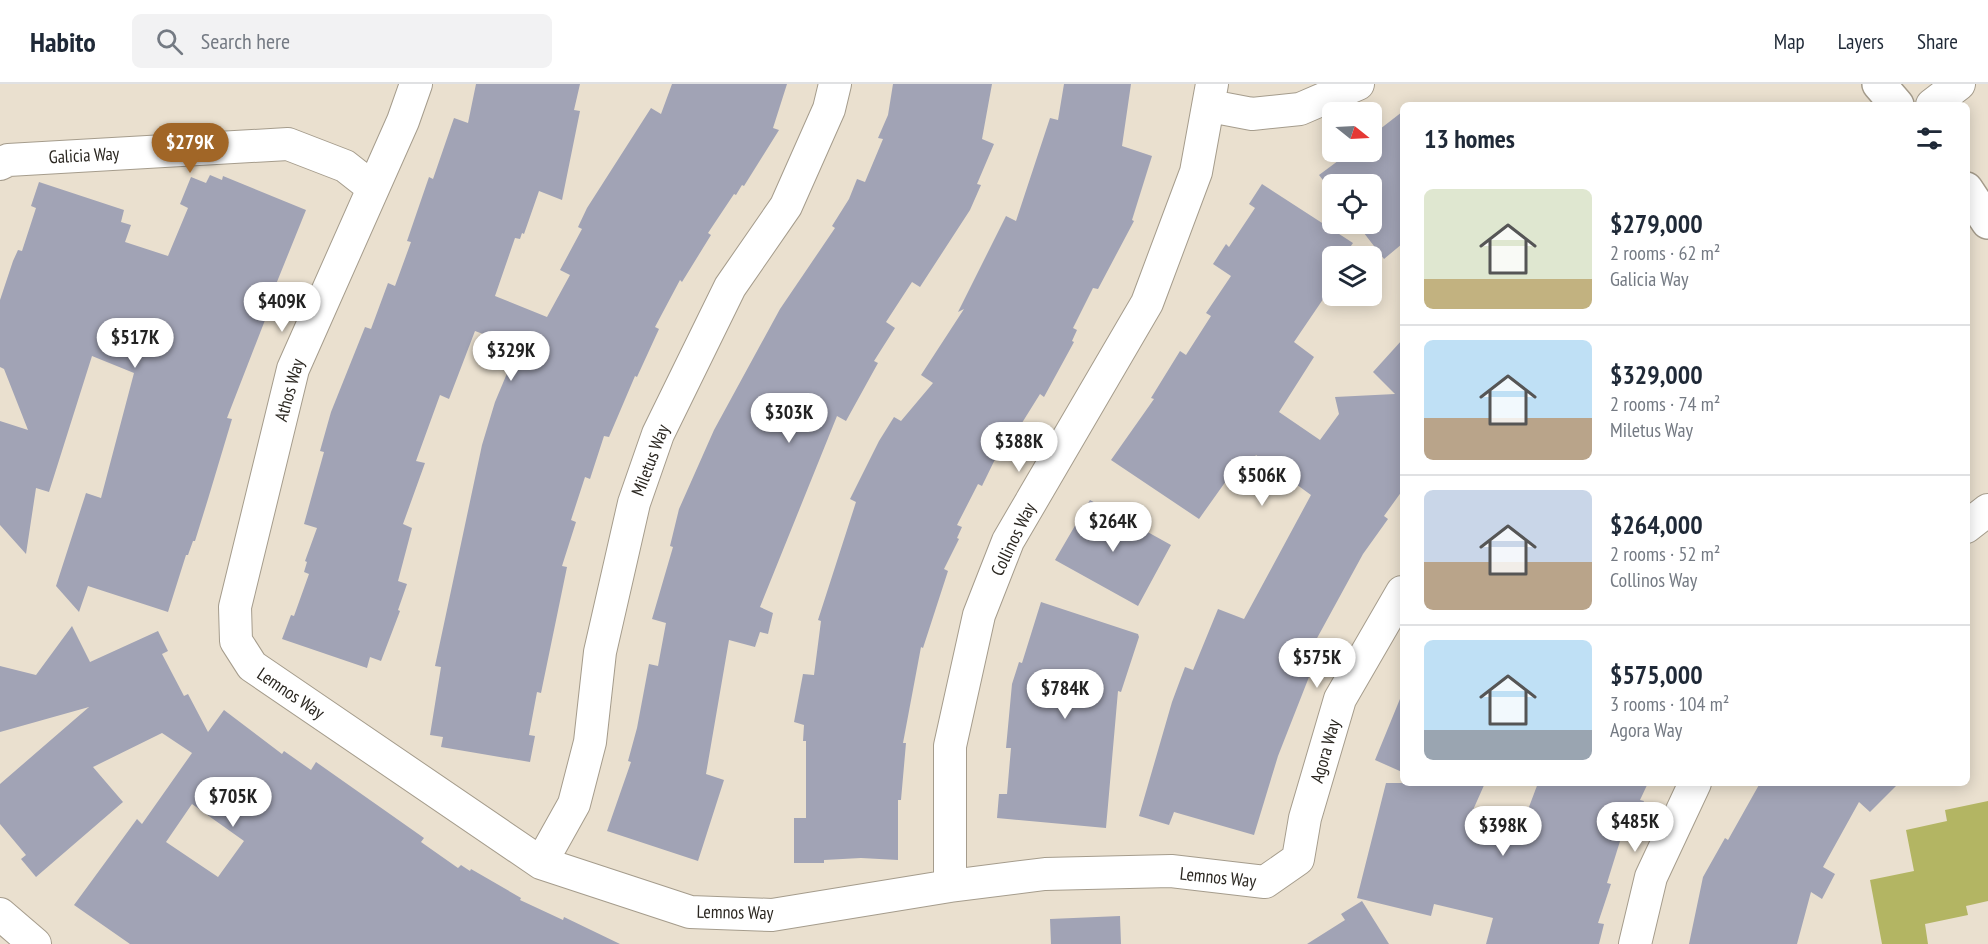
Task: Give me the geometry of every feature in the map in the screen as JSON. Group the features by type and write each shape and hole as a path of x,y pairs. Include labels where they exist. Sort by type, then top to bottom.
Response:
{"street":[{"name":"Athos Way","path":"235,607 293,369 410,106 416,84"},
{"name":"Miletus Way","path":"541,863 574,804 590,742 600,652 634,503 658,434 730,287 786,206 829,110 835,84"},
{"path":"1211,95 1252,114 1300,109 1358,84"},
{"path":"1879,84 1894,102"},
{"path":"1936,102 1959,84"},
{"name":"Collinos Way","path":"950,886 950,746 979,615 1008,541 1147,303 1196,172 1211,95"},
{"name":"Galicia Way","path":"0,164 8,160 288,144 345,166 373,188"},
{"path":"1970,195 1988,222"},
{"path":"1970,524 1988,510"},
{"name":"Agora Way","path":"1305,818 1340,699 1400,595"},
{"name":"Lemnos Way","path":"235,607 236,641 252,666 541,863 690,912 772,915 950,886 1045,874 1160,872 1265,882 1298,859 1305,818"},
{"path":"1635,944 1651,877 1694,786"},
{"path":"0,914 35,944"}],"green space":[{"path":"1988,801 1988,901 1966,906 1968,915 1925,924 1928,944 1882,944 1870,880 1914,871 1906,830 1947,821 1945,810"}],"building":[{"path":"476,84 580,84 574,110 580,111 562,200 539,191 524,234 522,233 520,239 515,238 495,296 547,317 570,275 560,270 582,229 578,227 587,208 651,108 661,114 672,84 787,84 773,128 779,130 744,186 742,185 736,195 734,194 708,233 711,235 682,282 680,280 655,327 659,329 637,377 635,376 609,437 604,436 590,479 585,477 571,520 576,522 562,566 567,567 541,693 537,692 529,735 535,736 530,762 441,747 443,737 430,735 441,667 435,666 482,445 495,402 518,347 475,331 449,399 440,395 416,461 425,463 403,524 412,528 398,581 407,584 398,610 400,611 381,661 370,657 367,668 282,639 291,615 294,616 309,574 304,572 307,562 305,561 317,528 304,524 324,452 320,451 331,412 365,327 371,329 388,283 395,286 411,242 407,241 429,177 433,179 454,118 468,123"},
{"path":"893,84 992,84 982,139 994,144 977,184 981,185 970,210 920,287 912,282 886,322 895,328 874,361 878,363 846,421 837,416 760,607 773,613 768,634 760,632 755,647 729,640 706,774 724,780 698,861 607,831 631,762 628,761 637,728 649,664 658,666 666,623 652,619 673,547 670,546 679,509 714,430 780,309 835,228 832,226 849,199 857,179 865,182 883,139 878,138 888,115"},
{"path":"1064,84 1131,84 1122,146 1152,156 1132,220 1134,221 1098,289 1093,288 1073,328 1077,330 1072,341 1074,342 1044,397 1040,394 1005,450 1001,447 982,486 978,484 957,525 962,527 957,538 959,539 944,569 948,571 923,648 921,647 903,743 906,743 901,800 898,800 898,860 861,858 824,860 824,863 794,863 794,818 806,818 806,741 803,741 804,725 794,722 803,674 814,675 821,621 818,620 856,502 850,499 879,441 894,417 901,421 933,383 921,375 964,309 958,312 1006,216 1016,221 1050,118 1058,120"},
{"path":"1400,114 1400,246 1384,259 1382,246 1374,246 1365,234 1382,234 1382,174 1322,174 1322,179 1319,175 1337,162 1382,162 1382,127"},
{"path":"210,175 222,180 223,176 306,210 264,314 267,315 227,418 232,419 208,499 195,541 186,555 168,612 88,586 79,612 56,586 86,493 101,498 134,373 92,356 49,492 36,488 26,554 0,525 0,421 28,430 4,369 0,367 0,300 13,261 18,250 22,251 36,208 31,206 39,182 124,210 121,222 131,225 125,242 168,256 188,208 180,204 191,177 206,183"},
{"path":"1262,184 1322,223 1322,234 1339,234 1353,243 1351,246 1322,246 1322,301 1294,342 1314,357 1279,412 1320,440 1339,414 1335,397 1395,394 1373,372 1400,342 1400,494 1384,516 1388,519 1363,554 1310,651 1318,654 1278,756 1254,835 1174,812 1169,825 1139,816 1172,702 1185,667 1193,670 1218,609 1244,619 1311,495 1256,455 1239,480 1231,474 1199,519 1111,460 1154,399 1151,398 1180,351 1186,355 1211,316 1206,313 1231,276 1213,264 1226,244 1229,247 1255,208 1249,204"},
{"path":"1090,500 1171,545 1138,606 1055,560"},
{"path":"1041,602 1138,634 1139,637 1121,692 1118,691 1106,828 997,818 999,794 1007,794 1011,748 1006,748 1012,684 1019,662 1022,663"},
{"path":"72,626 90,662 158,631 168,651 162,654 184,696 188,694 208,732 224,710 282,754 284,751 311,770 316,762 424,838 421,842 458,868 461,865 470,871 471,869 521,898 520,900 563,920 564,917 620,944 130,944 74,905 137,819 142,824 192,753 162,733 93,767 123,802 36,877 21,859 26,855 0,824 0,784 89,707 0,732 0,666 36,675","holes":["192,804 244,841 218,877 166,842"]},
{"path":"1400,699 1400,771 1375,760"},
{"path":"1386,783 1400,783 1400,786 1484,786 1469,819 1520,831 1537,786 1647,786 1640,800 1644,801 1628,841 1621,838 1607,883 1611,884 1598,923 1604,924 1599,944 1486,944 1493,918 1434,904 1431,916 1357,898"},
{"path":"1758,786 1896,786 1870,812 1859,802 1823,867 1835,874 1822,899 1811,892 1797,944 1689,944 1703,877 1725,838 1728,840"},
{"path":"1362,901 1389,944 1307,944 1345,920 1341,914"},
{"path":"1120,916 1121,944 1051,944 1050,919"}]}
